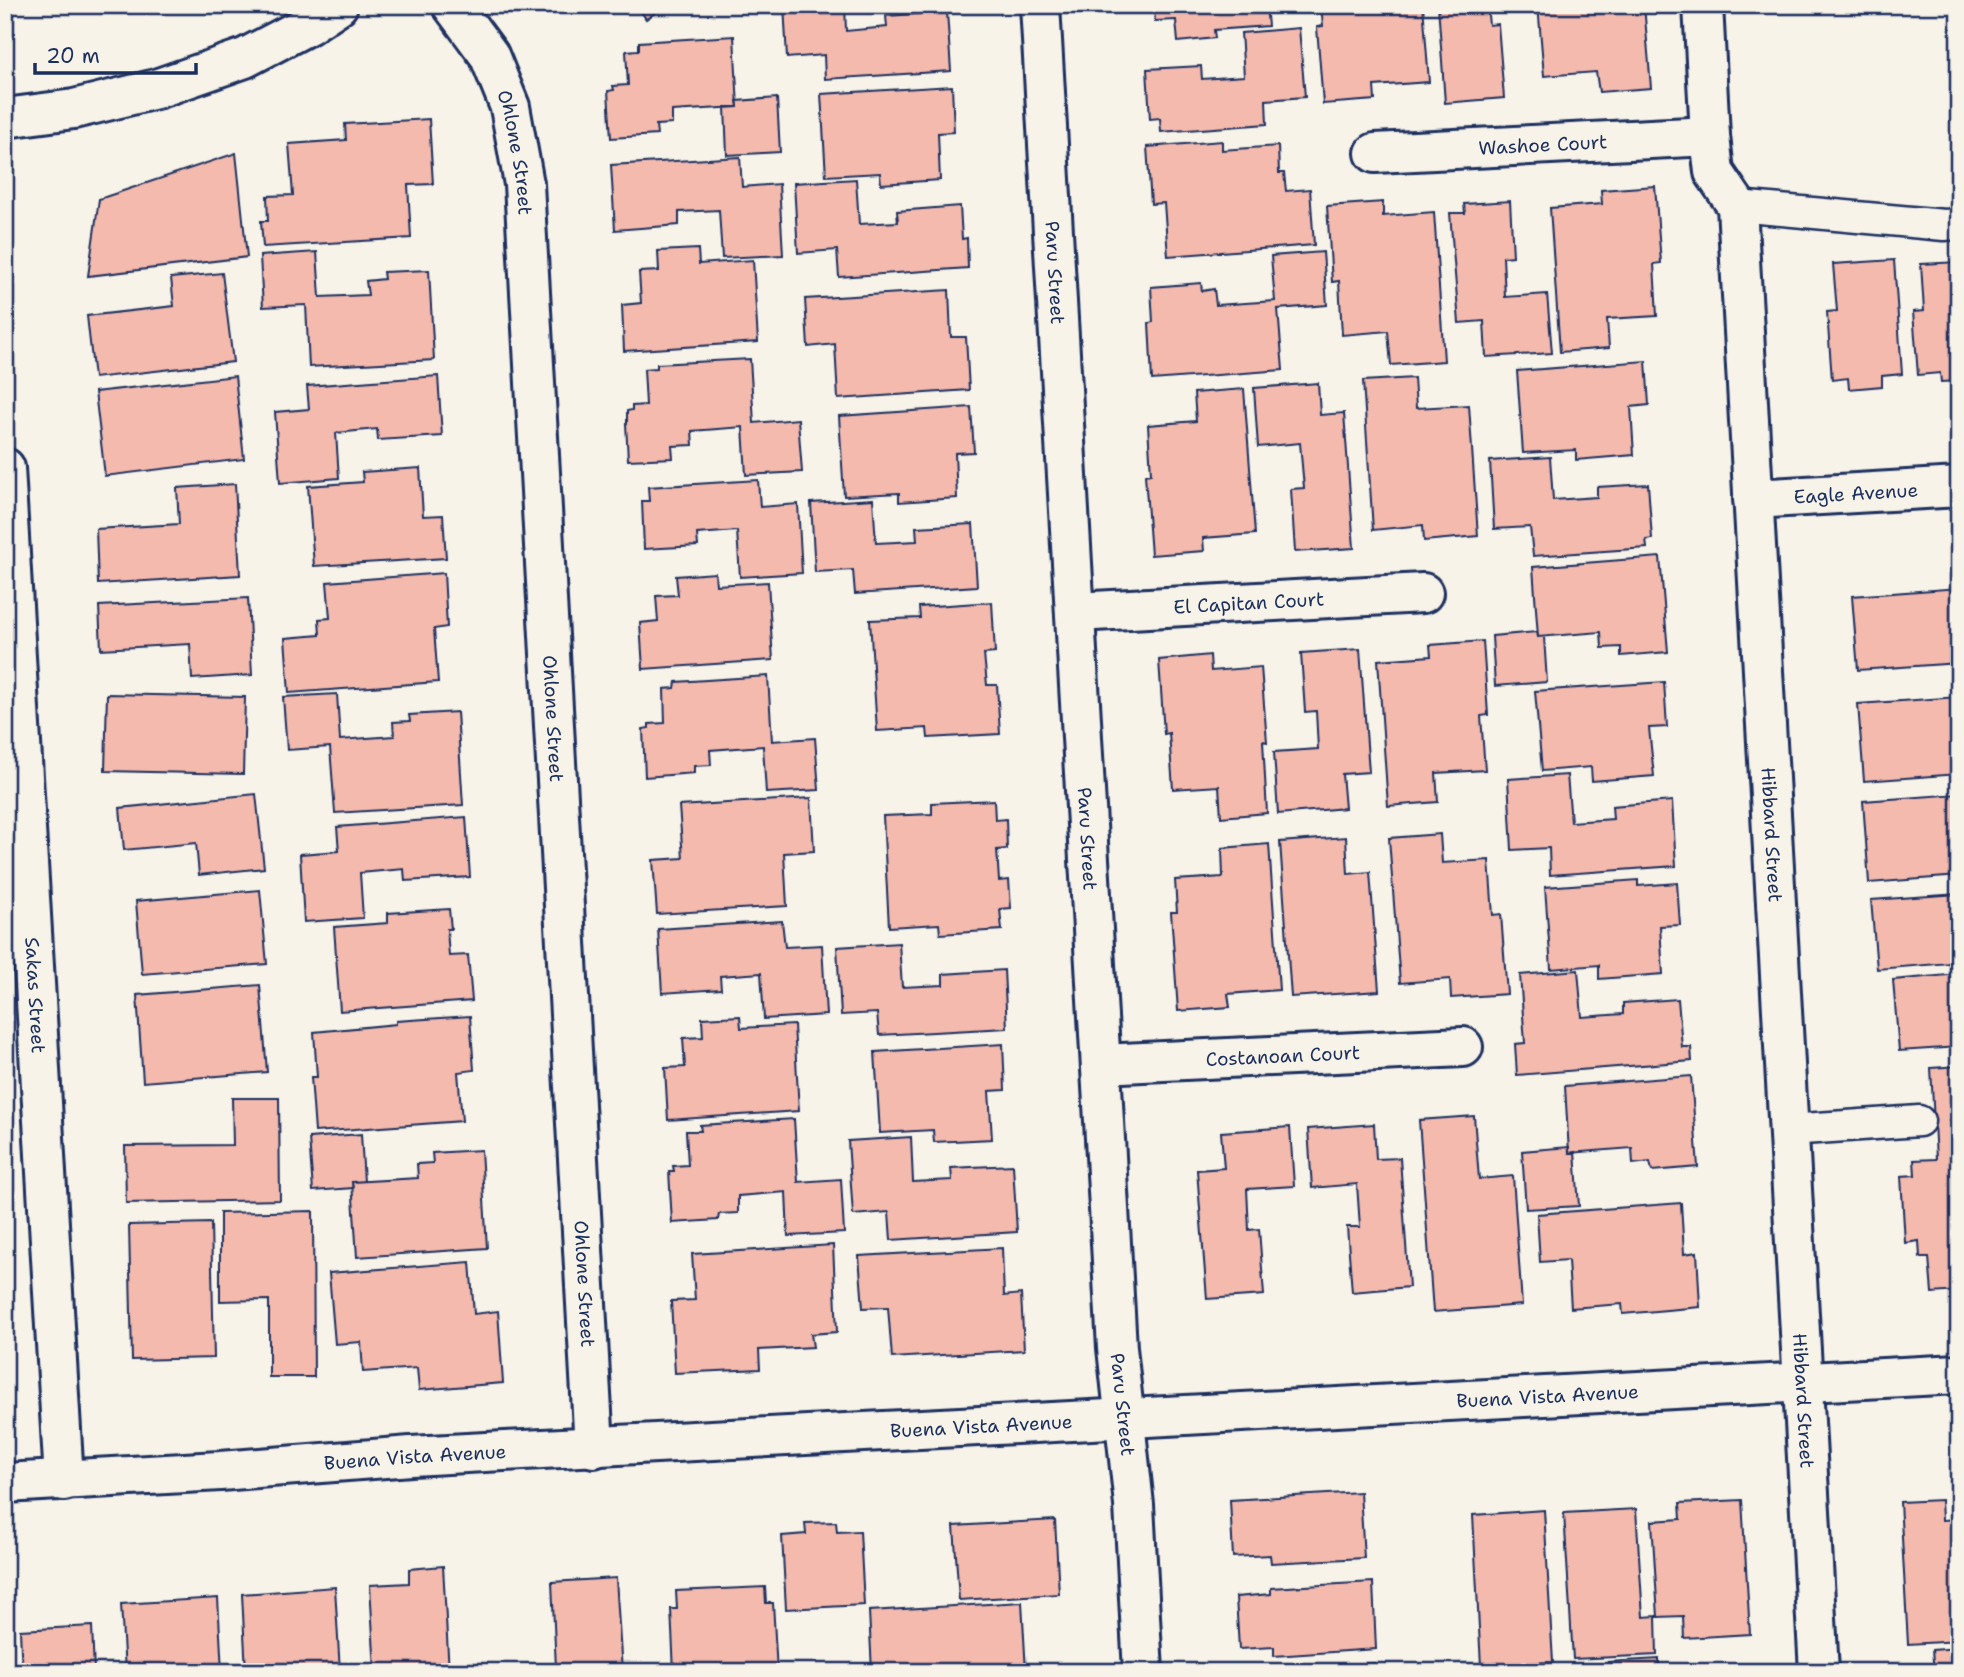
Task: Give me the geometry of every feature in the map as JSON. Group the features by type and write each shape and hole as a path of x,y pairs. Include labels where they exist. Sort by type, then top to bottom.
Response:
{"street":[{"path":"5,118 74,109 156,89 245,58 308,25 338,5"},
{"name":"Ohlone Street","path":"452,5 489,55 510,107 524,184 594,1448"},
{"name":"Paru Street","path":"1040,5 1117,1348 1134,1505 1143,1672"},
{"path":"1703,5 1714,172 1737,206"},
{"name":"Washoe Court","path":"1375,153 1710,136"},
{"name":"Hibbard Street","path":"1737,206 1819,1672"},
{"name":"Sakas Street","path":"5,468 64,1481"},
{"name":"Eagle Avenue","path":"1753,499 1959,487"},
{"name":"El Capitan Court","path":"1076,612 1423,593"},
{"name":"Costanoan Court","path":"1101,1064 1463,1047"},
{"name":"Buena Vista Avenue","path":"5,1483 220,1471 411,1456 1959,1374"}],"lane":[{"path":"1737,206 1944,225 1959,224"},
{"path":"1788,1130 1919,1121"}],"building":[{"path":"637,5 667,5 646,19"},
{"path":"784,5 845,5 846,31 887,27 886,16 947,12 951,71 825,79 824,55 787,58"},
{"path":"1154,5 1266,5 1268,26 1214,30 1215,38 1178,42 1176,20 1155,21"},
{"path":"1321,5 1423,5 1429,82 1374,86 1375,100 1323,104 1317,27 1323,26"},
{"path":"1438,5 1487,5 1489,25 1498,24 1504,98 1445,103"},
{"path":"1538,5 1644,5 1651,88 1599,92 1596,72 1544,76"},
{"path":"1299,28 1305,97 1266,100 1267,124 1161,132 1160,118 1150,119 1147,69 1201,66 1202,79 1244,76 1241,33"},
{"path":"734,36 738,107 672,111 672,124 656,125 657,135 611,138 608,91 614,90 613,86 628,85 626,51 639,50 639,42"},
{"path":"952,86 954,132 938,133 940,180 881,184 880,173 826,176 821,94"},
{"path":"777,98 780,152 727,155 725,107 738,107 737,101"},
{"path":"429,119 433,184 408,185 411,238 263,247 261,221 268,221 267,196 293,195 289,144 346,140 345,124"},
{"path":"1222,141 1222,150 1278,146 1279,173 1284,173 1286,191 1310,189 1314,245 1168,256 1164,203 1151,204 1147,147"},
{"path":"236,153 247,257 88,276 99,199"},
{"path":"740,157 742,187 779,184 783,255 722,258 719,210 679,212 679,225 615,230 611,165"},
{"path":"856,179 859,224 898,222 897,211 960,206 962,239 967,238 968,268 839,277 837,250 798,253 794,183"},
{"path":"1655,186 1661,263 1654,264 1657,316 1607,319 1609,348 1560,352 1550,208 1602,204 1601,190"},
{"path":"1510,201 1513,256 1503,257 1505,297 1547,294 1552,353 1486,357 1484,321 1459,323 1450,213 1465,213 1464,204"},
{"path":"1383,202 1383,216 1434,212 1444,361 1391,365 1388,331 1342,335 1339,281 1332,282 1327,206"},
{"path":"698,249 699,264 753,260 758,342 624,351 622,305 641,303 639,272 659,271 658,251"},
{"path":"317,252 320,297 368,295 366,281 384,279 383,272 429,270 434,360 309,367 306,305 263,307 260,256"},
{"path":"1323,252 1327,305 1278,309 1283,370 1152,380 1149,323 1153,322 1151,287 1201,283 1202,291 1214,289 1216,305 1275,301 1271,256"},
{"path":"1894,260 1902,374 1882,376 1882,386 1849,389 1848,378 1832,380 1827,312 1837,311 1833,264"},
{"path":"1959,262 1959,381 1941,382 1940,373 1918,375 1913,312 1924,311 1921,264"},
{"path":"222,273 233,362 94,378 87,316 174,306 171,278"},
{"path":"949,290 951,337 966,337 969,390 838,399 835,344 808,347 805,299"},
{"path":"750,359 754,423 798,419 802,472 746,475 743,427 692,431 693,445 672,446 673,458 628,460 627,411 632,410 632,406 646,405 644,369 657,368 657,364"},
{"path":"1646,361 1649,405 1631,407 1634,455 1576,460 1576,450 1523,453 1517,371"},
{"path":"235,376 244,459 105,476 95,392"},
{"path":"438,376 442,436 378,440 377,429 336,433 339,478 280,483 275,412 309,409 307,386"},
{"path":"1414,378 1416,408 1469,405 1478,536 1424,541 1423,525 1373,530 1363,381"},
{"path":"1318,383 1320,415 1344,413 1354,548 1295,552 1291,489 1304,488 1300,443 1258,447 1254,388"},
{"path":"1244,389 1255,534 1203,538 1204,551 1151,555 1145,475 1151,474 1148,425 1196,421 1194,393"},
{"path":"971,407 974,452 955,453 957,498 899,502 899,493 844,496 839,416"},
{"path":"1550,457 1553,500 1597,497 1597,487 1648,484 1652,539 1646,540 1647,548 1533,556 1530,527 1494,529 1490,461"},
{"path":"420,468 423,516 443,515 446,558 314,566 308,486 363,482 362,472"},
{"path":"758,480 760,507 798,504 802,573 740,577 737,531 697,534 698,546 644,549 642,501 649,501 648,487"},
{"path":"235,484 240,575 98,584 96,529 179,524 177,488"},
{"path":"873,499 876,543 917,541 916,527 973,524 977,586 855,594 853,570 815,572 811,503"},
{"path":"1660,557 1668,652 1621,656 1621,647 1602,648 1601,632 1538,637 1533,567"},
{"path":"444,573 447,627 434,629 438,682 289,693 285,638 320,635 319,619 330,618 327,582"},
{"path":"715,573 716,585 768,582 773,660 643,669 640,623 658,621 656,596 678,595 676,576"},
{"path":"1959,588 1959,663 1858,670 1852,596"},
{"path":"248,598 252,675 192,679 190,644 101,649 99,606"},
{"path":"992,602 995,653 984,654 987,685 997,685 1000,734 928,738 927,728 877,731 870,620 920,618 919,607"},
{"path":"1537,632 1538,637 1544,637 1547,682 1495,686 1492,636"},
{"path":"1483,641 1488,715 1481,716 1485,770 1436,773 1438,802 1388,806 1378,660 1431,656 1430,645"},
{"path":"1360,649 1369,772 1342,774 1345,808 1278,814 1274,752 1318,749 1316,711 1305,712 1301,653"},
{"path":"1210,655 1211,671 1261,667 1267,742 1263,741 1267,813 1221,817 1219,786 1173,789 1169,733 1164,734 1159,660"},
{"path":"768,676 772,741 815,738 819,790 766,793 763,746 710,750 711,765 694,766 694,773 645,777 643,729 649,728 649,724 665,723 664,689 675,688 676,682"},
{"path":"1664,682 1667,727 1649,728 1654,776 1592,781 1591,767 1542,771 1535,691"},
{"path":"107,694 245,697 243,774 105,771"},
{"path":"337,694 340,740 394,736 393,722 410,721 409,715 457,712 463,805 335,813 330,747 287,750 283,697"},
{"path":"1959,697 1959,774 1864,781 1858,704"},
{"path":"1567,775 1571,822 1613,819 1612,806 1672,801 1676,866 1550,875 1549,848 1512,850 1508,779"},
{"path":"256,794 264,868 199,875 196,843 124,850 120,808"},
{"path":"1959,794 1959,876 1869,883 1863,801"},
{"path":"811,798 814,851 784,853 787,906 657,914 653,860 683,858 679,806"},
{"path":"994,800 995,820 1006,819 1007,849 997,850 999,881 1009,880 1011,908 1000,909 1002,930 940,934 939,924 889,927 883,816 932,814 932,803"},
{"path":"466,817 470,877 405,881 404,869 360,873 363,918 304,922 300,854 339,851 337,827"},
{"path":"1440,834 1442,863 1489,860 1493,915 1501,914 1507,994 1451,998 1450,979 1400,983 1389,838"},
{"path":"1346,837 1348,874 1370,872 1379,991 1291,997 1280,842"},
{"path":"1269,844 1279,990 1228,994 1230,1007 1178,1011 1171,912 1177,912 1175,880 1223,877 1222,848"},
{"path":"1638,880 1638,886 1677,883 1680,925 1660,926 1663,974 1599,979 1599,965 1551,969 1545,887"},
{"path":"260,890 267,964 142,974 136,901"},
{"path":"1959,894 1959,971 1951,972 1950,963 1877,969 1871,900"},
{"path":"449,909 449,956 468,955 472,1001 340,1011 334,927 388,923 388,913"},
{"path":"782,921 785,947 822,945 826,1015 764,1019 761,973 720,976 721,989 662,993 658,929"},
{"path":"899,943 902,987 943,985 943,974 1004,970 1007,1028 879,1035 877,1013 841,1015 837,947"},
{"path":"1578,970 1582,1017 1623,1014 1623,1003 1678,999 1682,1047 1691,1047 1692,1061 1517,1075 1515,1044 1525,1043 1520,975"},
{"path":"1959,974 1959,1047 1899,1051 1893,980"},
{"path":"260,985 267,1072 143,1082 137,995"},
{"path":"470,1016 474,1070 458,1072 462,1121 315,1132 311,1077 317,1077 314,1032 396,1024 396,1021"},
{"path":"740,1016 741,1028 794,1025 799,1111 668,1120 665,1068 685,1067 683,1038 703,1037 702,1018"},
{"path":"1003,1044 1005,1090 989,1091 992,1139 934,1142 933,1130 880,1133 875,1052"},
{"path":"1959,1066 1959,1291 1932,1293 1929,1257 1920,1257 1919,1241 1905,1243 1901,1176 1915,1175 1914,1160 1936,1159 1931,1068"},
{"path":"1691,1076 1698,1167 1652,1171 1650,1162 1633,1164 1632,1148 1569,1153 1565,1086"},
{"path":"232,1098 279,1098 280,1200 126,1203 125,1146 233,1145"},
{"path":"1474,1116 1479,1179 1513,1176 1522,1305 1433,1312 1419,1120"},
{"path":"794,1119 798,1182 841,1179 844,1233 788,1236 786,1192 738,1196 738,1213 719,1214 718,1220 672,1223 669,1171 674,1171 673,1166 688,1165 686,1131 701,1131 700,1125"},
{"path":"1374,1124 1376,1159 1400,1158 1409,1287 1352,1292 1347,1227 1360,1227 1357,1184 1312,1188 1308,1129"},
{"path":"1290,1127 1294,1186 1247,1189 1249,1230 1259,1229 1264,1295 1207,1299 1197,1170 1224,1168 1221,1132"},
{"path":"361,1134 364,1182 352,1182 353,1188 313,1191 309,1138"},
{"path":"911,1137 913,1182 952,1180 951,1168 1013,1165 1017,1232 891,1240 889,1212 853,1215 848,1141"},
{"path":"1569,1147 1569,1153 1575,1152 1579,1206 1526,1209 1522,1151"},
{"path":"481,1150 487,1248 357,1257 352,1182 418,1178 417,1164 433,1163 432,1153"},
{"path":"1681,1203 1684,1254 1697,1252 1700,1307 1623,1314 1622,1304 1571,1308 1568,1260 1540,1262 1537,1214"},
{"path":"313,1211 314,1377 269,1377 269,1300 220,1301 220,1213"},
{"path":"211,1223 214,1358 132,1360 129,1225"},
{"path":"833,1245 837,1332 811,1334 813,1347 759,1350 760,1369 675,1373 671,1301 695,1300 692,1254"},
{"path":"1002,1248 1004,1296 1021,1294 1024,1350 892,1358 888,1307 863,1308 859,1256"},
{"path":"470,1262 474,1314 498,1311 503,1383 419,1390 417,1368 363,1372 361,1342 335,1344 329,1273"},
{"path":"1360,1492 1364,1558 1271,1563 1270,1555 1233,1557 1230,1500"},
{"path":"1742,1500 1750,1634 1684,1638 1683,1616 1658,1617 1652,1521 1681,1519 1680,1503"},
{"path":"1941,1500 1942,1520 1959,1519 1959,1641 1908,1644 1900,1502"},
{"path":"1636,1509 1643,1617 1656,1616 1657,1655 1573,1659 1564,1513"},
{"path":"1544,1510 1553,1662 1481,1666 1473,1515"},
{"path":"1055,1520 1059,1594 959,1600 954,1526"},
{"path":"836,1522 837,1532 860,1531 864,1605 786,1609 782,1536 806,1534 805,1523"},
{"path":"443,1566 449,1672 375,1672 370,1585 409,1583 409,1569"},
{"path":"616,1578 622,1672 546,1672 546,1669 556,1668 552,1582"},
{"path":"1373,1582 1376,1649 1274,1656 1274,1647 1239,1649 1236,1597 1271,1594 1271,1588"},
{"path":"335,1587 340,1672 246,1672 242,1594"},
{"path":"765,1587 766,1603 773,1603 777,1672 674,1672 671,1609 677,1609 676,1591"},
{"path":"218,1598 222,1672 125,1672 121,1604"},
{"path":"1022,1602 1026,1672 872,1672 869,1611"},
{"path":"92,1626 94,1672 22,1672 20,1630"},
{"path":"1959,1648 1959,1672 1934,1672 1932,1650"},
{"path":"1659,1659 1659,1672 1609,1672 1608,1662"},
{"path":"1374,1663 1374,1672 1278,1672 1278,1669"}]}
